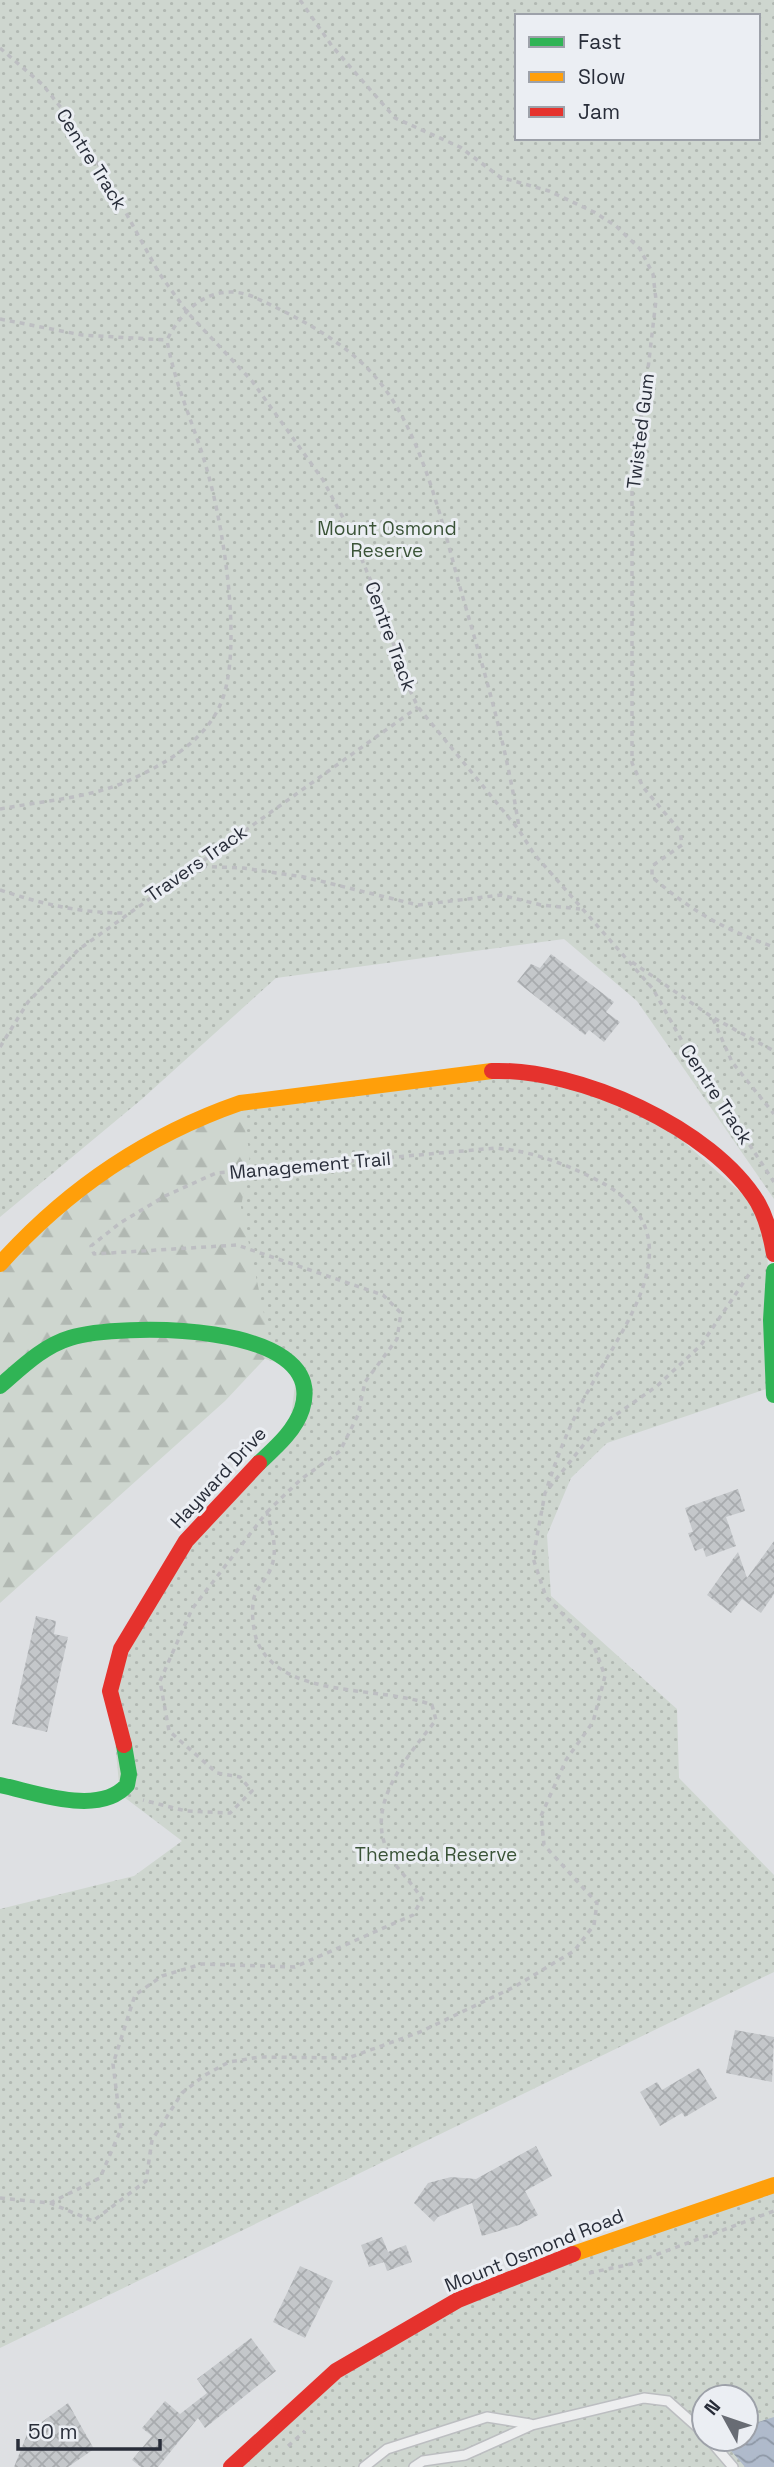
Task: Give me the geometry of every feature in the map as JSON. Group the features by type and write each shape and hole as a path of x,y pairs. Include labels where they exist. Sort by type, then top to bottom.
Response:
{"street":[{"path":"0,1264 27,1231 91,1180 162,1133 202,1114 240,1103 488,1070 532,1072 566,1080 608,1095 684,1134 722,1161 754,1192 766,1215 773,1246"},
{"path":"774,1271 771,1320 774,1395"},
{"name":"Hayward Drive","path":"0,1386 50,1348 68,1338 103,1331 184,1333 253,1342 281,1356 301,1376 304,1402 289,1433 186,1541 124,1643 110,1689 119,1738 131,1764 130,1780 120,1794"},
{"path":"0,1785 89,1800 105,1800 120,1794"},
{"name":"Mount Osmond Road","path":"231,2467 336,2371 458,2300 594,2246 774,2185"}],"lane":[{"path":"414,2467 423,2460 465,2455 532,2425 644,2398 668,2401 690,2421"},
{"path":"363,2467 387,2449 487,2417 532,2425"},
{"path":"721,2453 733,2467"}],"path":[{"name":"Twisted Gum","path":"300,0 332,46 395,118 460,147 499,177 550,191 594,212 616,226 640,249 653,274 656,300 644,403 634,454 632,490 632,763 643,787 680,831 682,845 652,866 653,877 686,906 749,938 774,947"},
{"name":"Centre Track","path":"0,47 43,85 62,109 104,173 159,273 187,312 252,381 323,480 349,529 382,606 405,680 418,706 519,830 534,854 653,989 686,1048 774,1182"},
{"path":"0,809 99,790 129,780 178,753 201,733 221,704 228,677 230,613 227,565 209,477 170,357 167,340 175,323 204,296 224,290 246,293 288,313 341,345 372,373 394,402 429,478 493,701 512,779 519,830"},
{"path":"0,319 82,335 167,340"},
{"name":"Travers Track","path":"0,1047 28,1002 78,950 418,706"},
{"path":"192,866 243,868 304,877 418,905 501,895 541,905 583,909"},
{"path":"0,890 47,905 87,913 126,913"},
{"path":"623,954 645,973 712,1017 774,1052"},
{"path":"712,1017 732,1062 774,1114"},
{"name":"Management Trail","path":"267,1512 300,1480 340,1451 358,1415 365,1382 397,1339 401,1313 383,1295 237,1245 94,1254 91,1246 120,1223 165,1196 216,1173 496,1148 554,1158 610,1187 639,1211 647,1231 649,1261 640,1301 563,1438 545,1493"},
{"path":"0,2198 50,2203 93,2221 146,2181 152,2140 183,2093 229,2062 260,2057 348,2057 420,2032 514,1987 574,1951 594,1925 597,1903 544,1845 541,1816 566,1760 593,1722 605,1676 594,1646 546,1597 533,1558 545,1493 597,1428 657,1386 701,1345 773,1246"},
{"path":"50,2203 100,2178 121,2129 113,2064 135,1995 162,1976 202,1964 295,1967 413,1915 422,1899 394,1863 382,1837 381,1813 393,1779 436,1720 432,1705 380,1693 339,1689 292,1675 265,1658 253,1630 254,1598 271,1569 275,1542 267,1512"},
{"path":"120,1794 186,1811 230,1813 251,1791 240,1777 217,1773 169,1731 160,1681 192,1609 267,1512"},
{"path":"587,2273 631,2264 774,2211"},
{"path":"280,2451 298,2441 307,2428"}],"green space":[{"name":"Mount Osmond Reserve","path":"0,0 774,0 774,1199 637,1001 564,939 276,978 142,1099 0,1217"},
{"name":"Themeda Reserve","path":"532,1072 657,1118 766,1215 772,1387 607,1443 571,1478 547,1535 551,1596 677,1709 679,1778 774,1875 774,1972 0,2348 0,1909 134,1876 182,1841 120,1794 110,1689 186,1541 289,1433 297,1369 184,1333 240,1103"},
{"path":"240,1103 250,1155 241,1207 272,1351 225,1401 0,1603 0,1264 91,1179"},
{"path":"774,2185 774,2467 231,2467 283,2416 458,2300"}],"water":[{"path":"774,2417 774,2467 745,2467 733,2453 760,2453 760,2422"}],"building":[{"path":"551,954 614,1002 606,1012 620,1022 604,1042 589,1030 585,1035 517,982 531,964 540,968"},
{"path":"738,1489 745,1511 726,1517 736,1546 706,1557 703,1548 695,1551 688,1533 693,1532 685,1508"},
{"path":"774,1541 774,1594 761,1613 742,1599 731,1613 707,1595 738,1552 747,1578"},
{"path":"36,1616 56,1621 54,1634 68,1637 47,1732 12,1724"},
{"path":"735,2030 774,2037 772,2082 726,2073"},
{"path":"699,2068 717,2098 685,2117 682,2113 660,2126 640,2092 657,2082 662,2090"},
{"path":"536,2146 552,2176 525,2191 538,2215 519,2225 482,2236 472,2203 438,2217 434,2222 414,2203 428,2183 451,2177 476,2179"},
{"path":"382,2237 388,2252 406,2245 412,2262 387,2271 384,2262 369,2267 361,2245"},
{"path":"300,2266 333,2281 305,2338 273,2322"},
{"path":"251,2338 276,2371 205,2428 198,2418 158,2467 141,2467 132,2460 152,2436 142,2428 165,2401 180,2414 207,2393 197,2379"},
{"path":"68,2403 94,2449 68,2467 14,2467 28,2432"}],"traffic: fast":[{"path":"774,1271 771,1320 774,1395"},
{"path":"0,1386 51,1346 70,1338 95,1333 171,1330 214,1334 253,1343 284,1358 302,1380 302,1409 295,1425 259,1463"},
{"path":"0,1785 66,1800 100,1799 115,1794 127,1785 129,1774 124,1745"}],"traffic: slow":[{"path":"0,1264 52,1212 80,1189 140,1149 205,1116 240,1103 492,1071"},
{"path":"573,2254 774,2185"}],"traffic: jam":[{"path":"492,1071 526,1073 564,1080 602,1092 677,1127 710,1150 737,1176 758,1203 774,1254"},
{"path":"124,1745 110,1691 121,1649 186,1541 259,1463"},
{"path":"231,2467 336,2371 458,2300 573,2254"}]}
